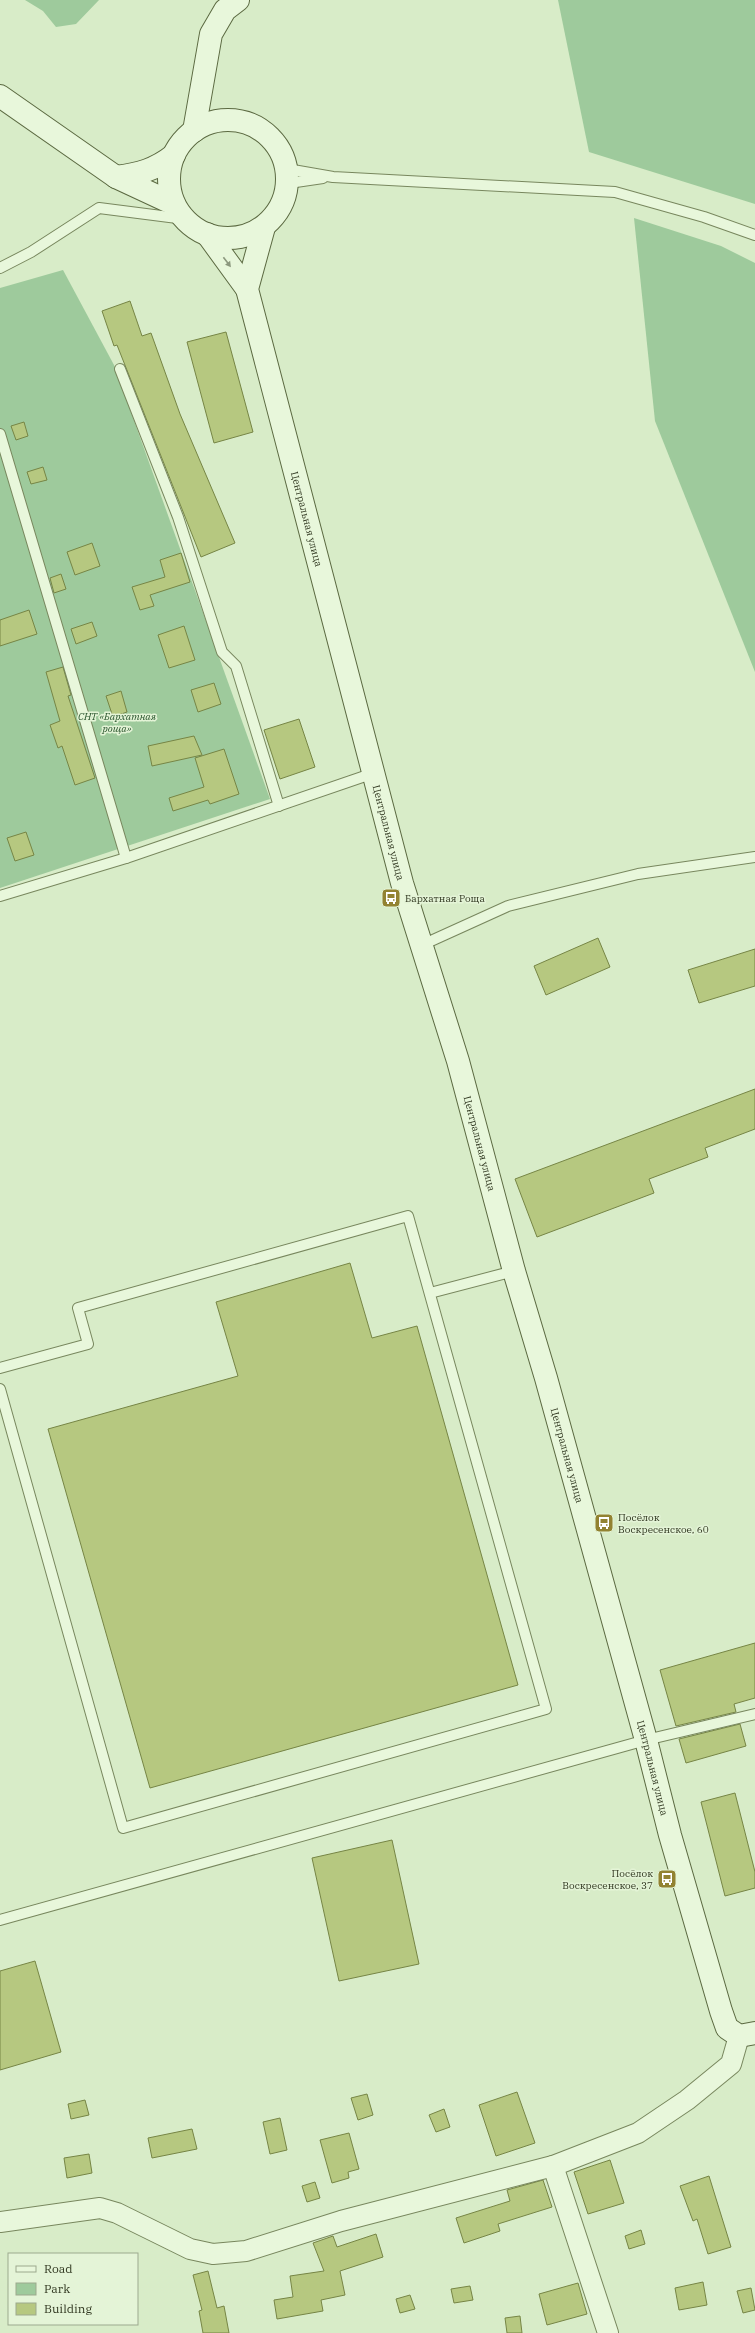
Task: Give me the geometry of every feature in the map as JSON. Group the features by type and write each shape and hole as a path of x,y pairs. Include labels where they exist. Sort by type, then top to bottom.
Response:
{"main road":[{"path":"194,131 204,82 211,34 225,10 238,0"},
{"path":"204,82 223,120"},
{"path":"0,96 116,177 179,212 206,234 247,289"},
{"path":"179,212 169,185 169,170 174,155 182,142 194,131 207,124 223,120 240,121 257,127 271,138 281,152 288,176 283,201 276,215 264,227 246,236 226,239 206,234"},
{"path":"116,177 143,173 161,165 174,155"},
{"path":"247,289 264,227"},
{"name":"Центральная улица","path":"247,289 402,883 458,1061 514,1271 546,1378 646,1740 670,1836 727,2028 747,2035"}],"street":[{"path":"0,2222 100,2208 117,2213 190,2249 213,2254 246,2251 341,2221 552,2166 638,2133 687,2100 731,2064 747,2035"},
{"path":"552,2166 608,2333"}],"lane":[{"path":"288,176 333,177 615,192 704,217 755,235"},
{"path":"288,176 333,177"},
{"path":"0,268 31,252 99,208 179,212"},
{"path":"120,369 178,517 222,652 236,666 279,806"},
{"path":"0,434 126,858"},
{"path":"0,896 126,858 374,773"},
{"path":"422,945 508,906 638,874 755,857"},
{"path":"0,1368 88,1344 78,1308 408,1216 546,1709 123,1828 0,1389"},
{"path":"430,1293 514,1271"},
{"path":"0,1920 646,1740 755,1714"}],"green space":[{"path":"25,0 99,0 76,24 56,27 43,11"},
{"path":"558,0 755,0 755,204 589,152"},
{"path":"634,218 721,246 755,263 755,672 655,421"},
{"name":"СНТ «Бархатная роща»","path":"63,270 114,365 270,799 0,888 0,288"}],"building":[{"path":"130,301 142,336 151,333 180,414 235,543 201,557 117,345 114,346 102,311"},
{"path":"226,332 253,432 214,443 187,342"},
{"path":"24,422 28,436 16,440 11,426"},
{"path":"43,467 47,480 31,484 27,472"},
{"path":"92,543 100,566 75,575 67,552"},
{"path":"181,553 190,582 150,595 154,606 140,610 132,587 165,577 160,560"},
{"path":"61,574 66,589 54,593 50,578"},
{"path":"29,610 37,634 0,646 0,620"},
{"path":"92,622 97,636 76,644 71,629"},
{"path":"184,626 195,660 169,668 158,635"},
{"path":"63,667 71,695 68,696 95,778 75,785 62,746 58,748 50,725 60,721 46,672"},
{"path":"214,683 221,704 198,712 191,690"},
{"path":"121,691 127,712 113,717 106,696"},
{"path":"299,719 315,767 280,779 264,730"},
{"path":"194,736 202,755 152,766 148,746"},
{"path":"224,749 239,794 210,804 208,800 173,811 169,798 204,787 195,758"},
{"path":"26,832 34,855 15,861 7,838"},
{"path":"598,938 610,967 546,995 534,966"},
{"path":"755,949 755,986 699,1003 688,970"},
{"path":"755,1089 755,1129 705,1148 708,1157 649,1179 654,1193 537,1237 515,1179"},
{"path":"350,1263 372,1338 417,1326 518,1685 150,1788 48,1429 238,1376 216,1302"},
{"path":"755,1643 755,1698 734,1704 736,1712 676,1726 660,1670"},
{"path":"740,1724 746,1746 686,1763 679,1739"},
{"path":"735,1793 755,1872 755,1888 725,1896 701,1802"},
{"path":"392,1840 419,1964 339,1981 312,1858"},
{"path":"35,1961 61,2052 0,2070 0,1971"},
{"path":"517,2092 535,2143 496,2156 479,2105"},
{"path":"367,2094 373,2115 358,2120 351,2098"},
{"path":"85,2100 89,2115 71,2119 68,2104"},
{"path":"444,2109 450,2127 436,2132 429,2115"},
{"path":"280,2118 287,2150 270,2154 263,2122"},
{"path":"192,2129 197,2149 152,2158 148,2138"},
{"path":"349,2133 359,2169 348,2172 349,2178 332,2183 320,2140"},
{"path":"89,2154 92,2173 67,2178 64,2158"},
{"path":"610,2160 624,2203 588,2214 574,2172"},
{"path":"709,2176 731,2247 708,2254 697,2219 693,2221 680,2186"},
{"path":"543,2180 552,2207 498,2224 500,2231 464,2243 456,2218 510,2201 507,2190"},
{"path":"315,2182 320,2198 307,2202 302,2186"},
{"path":"641,2230 645,2244 629,2249 625,2236"},
{"path":"376,2234 383,2257 340,2271 345,2295 321,2300 323,2311 277,2319 274,2300 293,2297 290,2276 324,2271 313,2243 333,2236 337,2247"},
{"path":"208,2271 217,2308 224,2306 229,2333 203,2333 199,2311 202,2310 193,2275"},
{"path":"703,2282 707,2305 679,2310 675,2288"},
{"path":"578,2283 587,2314 547,2325 539,2294"},
{"path":"470,2286 473,2300 454,2303 451,2289"},
{"path":"751,2288 755,2310 743,2313 737,2291"},
{"path":"410,2295 415,2309 400,2313 396,2299"},
{"path":"520,2316 522,2333 507,2333 505,2318"}],"place":[{"name":"Бархатная Роща","path":"391,898"},
{"name":"Посёлок Воскресенское, 60","path":"604,1523"},
{"name":"Посёлок Воскресенское, 37","path":"667,1879"}]}
